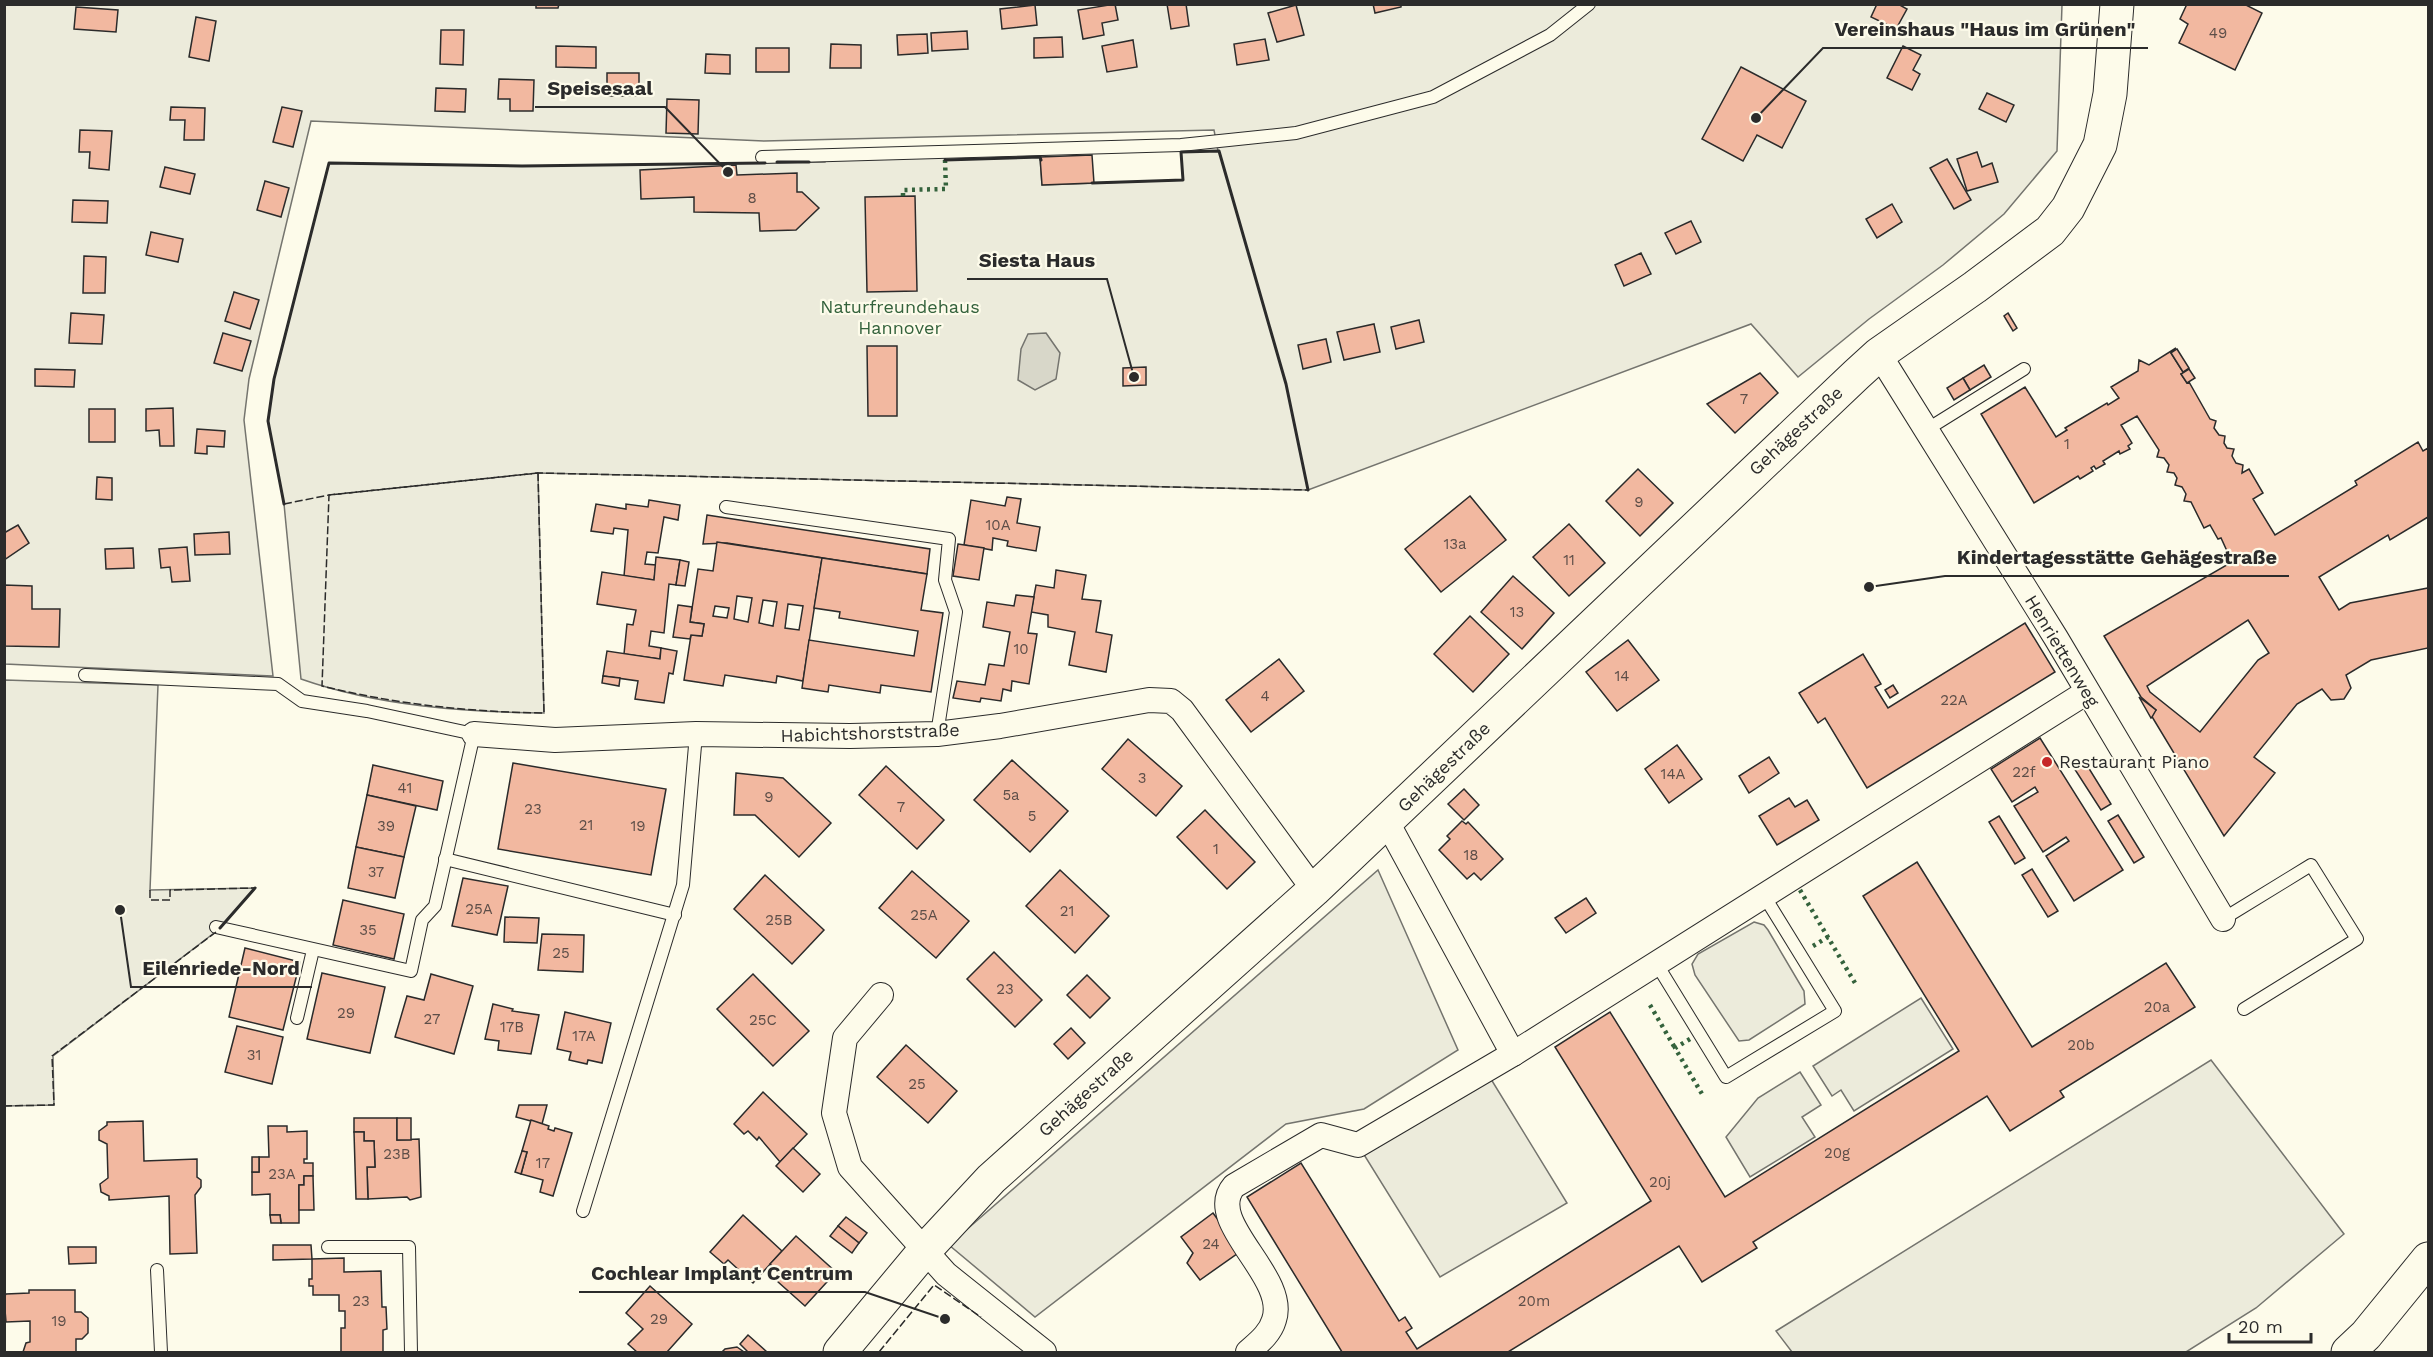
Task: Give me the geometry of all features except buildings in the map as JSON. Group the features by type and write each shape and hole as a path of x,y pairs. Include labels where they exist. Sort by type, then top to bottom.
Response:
{"main road":[{"name":"Gehägestraße","path":"840,1353 926,1250 991,1179 1314,890 1879,354 2050,231 2068,208 2100,145 2110,94 2117,4"},
{"path":"2348,1353 2366,1335 2428,1259"}],"street":[{"name":"Henriettenweg","path":"1879,354 2087,692 2223,919"},
{"path":"1248,1353 1266,1335 1275,1319 1276,1304 1271,1287 1231,1219 1226,1206 1227,1194 1234,1186 1321,1135 1358,1145 1513,1054 1763,894 2087,692"},
{"name":"Habichtshorststraße","path":"474,734 555,740 696,735 937,734 1000,726 1149,700 1171,701 1182,710 1314,890"},
{"name":"Gehägestraße","path":"1387,822 1513,1054"},
{"path":"881,995 845,1038 834,1113 850,1167 946,1274 1044,1353"}],"lane":[{"path":"762,157 1181,145 1296,133 1433,97 1543,40 1589,4"},
{"path":"1926,430 2024,369"},
{"path":"726,507 949,539 945,579 956,612 937,734"},
{"name":"Habichtshorststraße","path":"85,675 279,684 302,701 367,711 474,734"},
{"path":"216,927 411,971 422,920 435,906 474,734"},
{"path":"583,1211 683,885 696,735"},
{"path":"446,859 675,915"},
{"path":"2223,919 2311,865 2357,939 2244,1009"},
{"path":"1656,963 1726,1077 1835,1011 1763,894"},
{"path":"297,1018 313,950"},
{"path":"328,1247 409,1247 411,1353"},
{"path":"157,1270 161,1353"}],"green space":[{"name":"Naturfreundehaus Hannover","path":"5,5 2062,5 2057,151 2004,214 1943,265 1869,319 1798,377 1751,324 1308,490 538,473 544,713 452,709 360,696 301,679 284,504 268,421 274,379 329,163 522,166 825,162 826,155 945,152 945,160 1040,157 1042,185 1183,180 1181,152 1218,151 1214,130 764,141 311,121 249,379 244,420 273,676 5,664"},
{"path":"5,680 158,685 150,890 255,888 218,930 53,1056 54,1105 5,1106"},
{"path":"1378,870 1458,1050 1364,1109 1286,1124 1035,1317 949,1245"},
{"path":"1754,922 1764,925 1768,930 1804,991 1805,1004 1749,1040 1739,1041 1695,975 1692,964 1698,954"},
{"path":"1921,998 1953,1049 1854,1111 1841,1090 1832,1096 1813,1066"},
{"path":"2211,1060 2344,1234 2256,1308 2186,1352 1792,1352 1776,1331"},
{"path":"1486,1071 1567,1203 1440,1277 1358,1145"},
{"path":"1800,1072 1821,1105 1802,1117 1815,1137 1750,1177 1726,1137 1758,1098"}],"shaded area":[{"path":"1046,333 1060,353 1056,379 1035,390 1018,380 1021,349 1028,334"}],"hedge":[{"path":"903,196 903,190 946,189 945,160"},
{"path":"1800,890 1855,983"},
{"path":"1813,946 1828,937"},
{"path":"1650,1005 1675,1048"},
{"path":"1690,1039 1675,1048 1702,1094"}],"fence":[{"path":"538,473 544,713 432,706 377,698 322,686 329,495 538,473"},
{"path":"284,504 329,495 538,473 1308,490"},
{"path":"150,890 150,900 170,900 170,890 255,888"},
{"path":"4,1106 54,1105 52,1056 216,932"},
{"path":"879,1352 934,1285 981,1317"}],"wall":[{"path":"1092,183 1183,180 1181,152 1219,151 1286,384 1308,490"},
{"path":"945,160 1040,157 1041,160"},
{"path":"777,162 809,162"},
{"path":"284,504 268,421 274,379 329,163 522,166 765,163"},
{"path":"220,928 255,888"}],"place":[{"name":"Vereinshaus \"Haus im Grünen\"","path":"1756,118"},
{"name":"Speisesaal","path":"728,172"},
{"name":"Siesta Haus","path":"1134,377"},
{"name":"Kindertagesstätte Gehägestraße","path":"1869,587"},
{"name":"Restaurant Piano","path":"2047,762"},
{"name":"Eilenriede-Nord","path":"120,910"},
{"name":"Cochlear Implant Centrum","path":"945,1319"}]}
